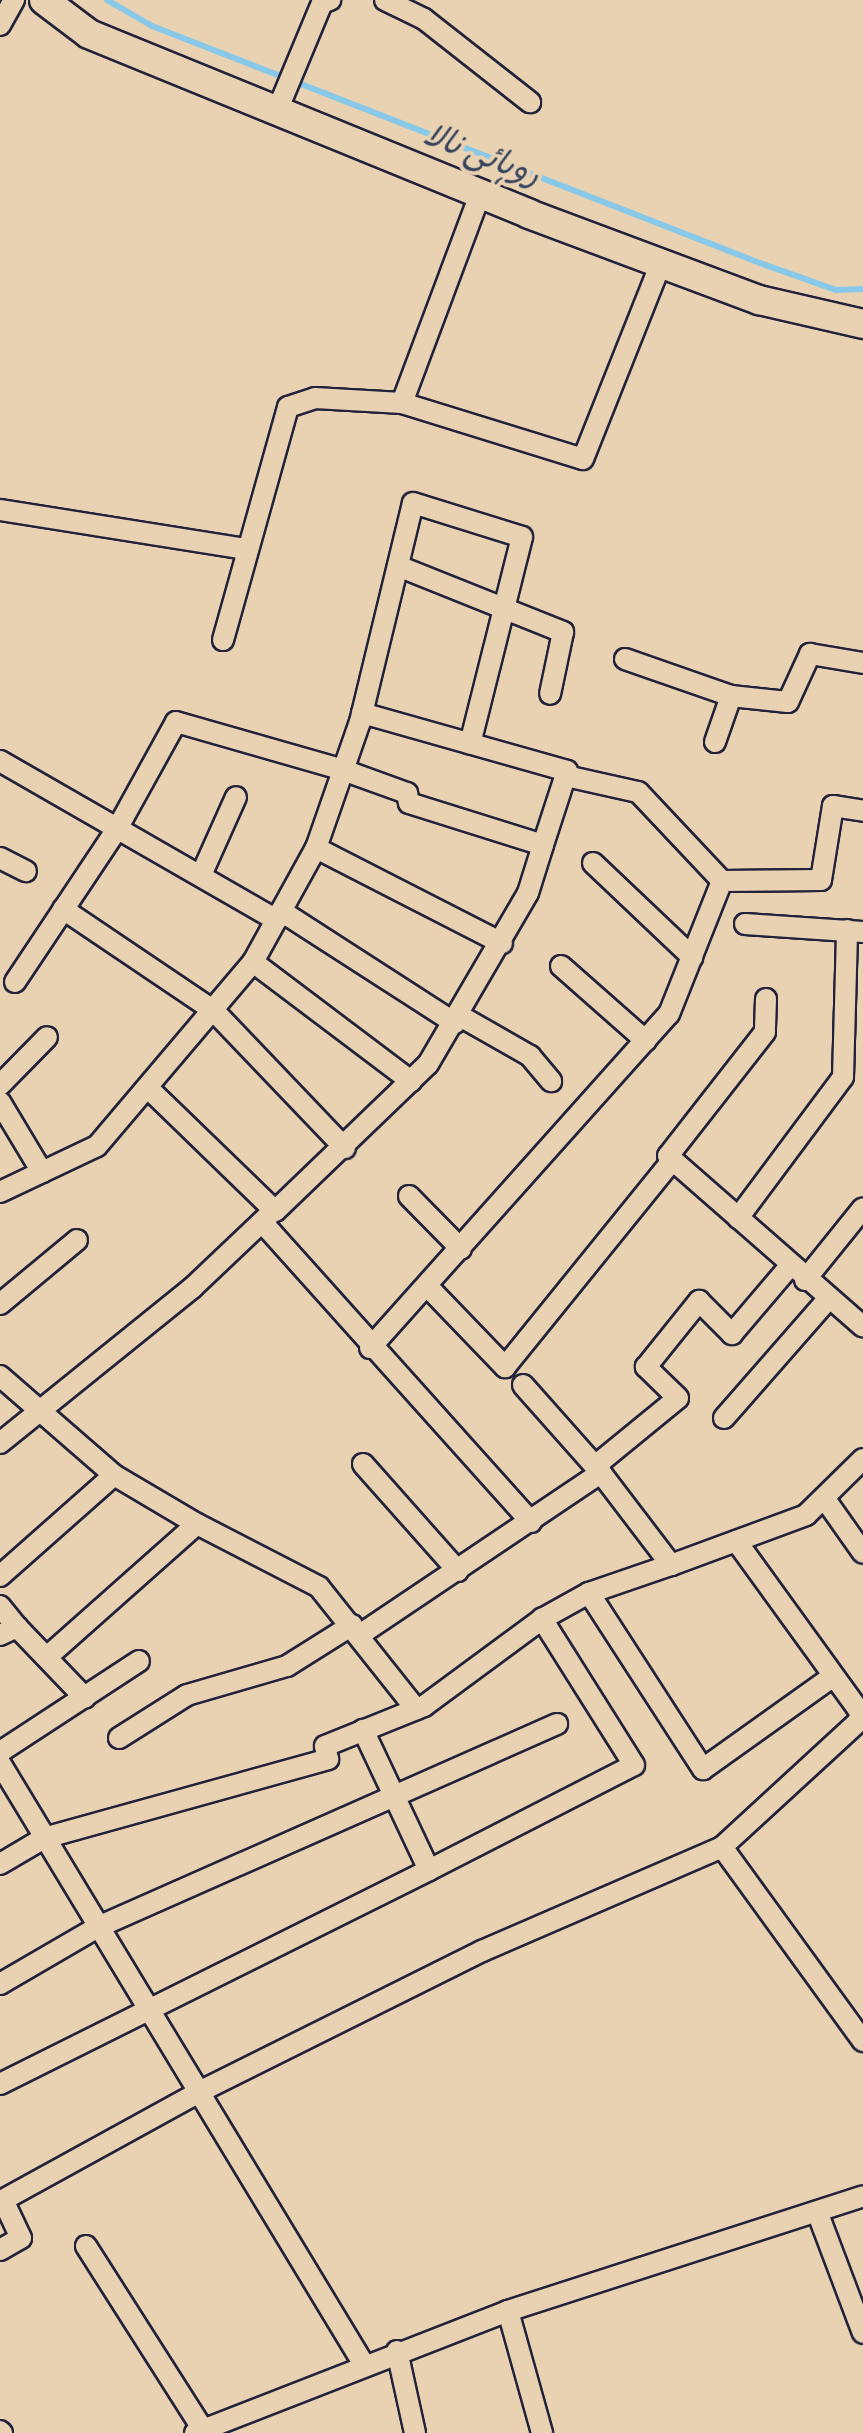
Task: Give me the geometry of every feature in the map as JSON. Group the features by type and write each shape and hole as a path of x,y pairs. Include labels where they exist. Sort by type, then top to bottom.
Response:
{"street":[{"path":"0,24 14,0"},
{"path":"44,0 90,34 280,105 480,194 812,317 863,324"},
{"path":"280,105 322,3 330,0"},
{"path":"385,0 424,19 530,102"},
{"path":"402,403 480,194"},
{"path":"223,640 288,408 315,398 402,403 583,460 661,263"},
{"path":"0,1192 96,1146 253,962 316,848 362,714 413,503 522,538 470,744"},
{"path":"0,510 246,549"},
{"path":"398,566 563,632 550,694"},
{"path":"625,659 730,696 788,702 810,654 863,663"},
{"path":"715,742 730,696"},
{"path":"362,714 566,776 638,792 722,881 821,880 833,806 863,811"},
{"path":"15,982 117,829 176,722 343,770 408,793 409,802 543,844"},
{"path":"0,762 457,1019 530,1056 551,1081"},
{"path":"0,1443 192,1288 345,1148 411,1081 457,1019 528,894 566,776"},
{"path":"202,873 236,797"},
{"path":"316,848 502,943"},
{"path":"0,858 26,872"},
{"path":"593,864 692,956"},
{"path":"370,1348 429,1288 669,1014 722,881"},
{"path":"63,910 212,1010 345,1148"},
{"path":"738,1218 844,1078 855,931 745,924"},
{"path":"253,962 411,1081"},
{"path":"561,966 646,1041"},
{"path":"766,999 765,1032 670,1151 672,1161 863,1327"},
{"path":"0,1085 48,1037"},
{"path":"147,1087 268,1216 370,1348 531,1522"},
{"path":"0,1102 42,1172"},
{"path":"429,1288 505,1367 672,1161"},
{"path":"409,1196 461,1250"},
{"path":"119,1738 187,1695 287,1666 458,1571 531,1522 678,1398 646,1367 698,1302 732,1334 863,1208"},
{"path":"0,1304 77,1240"},
{"path":"724,1418 828,1299"},
{"path":"0,1376 42,1407 114,1476 319,1587 416,1709"},
{"path":"523,1385 598,1469 671,1564"},
{"path":"0,1864 44,1838 328,1759 325,1746 416,1709 542,1619 588,1592 736,1541 826,1502 863,1458"},
{"path":"363,1464 458,1571"},
{"path":"0,1576 114,1476"},
{"path":"826,1502 863,1553"},
{"path":"47,1657 197,1524"},
{"path":"0,2250 20,2238 3,2200 200,2091 482,1951 722,1847 859,1721 860,1712 736,1541"},
{"path":"588,1592 703,1770 832,1677"},
{"path":"0,1606 8,1631 47,1657 85,1698"},
{"path":"0,2084 146,2006 634,1766 542,1619"},
{"path":"0,1752 139,1661"},
{"path":"0,1984 98,1927 396,1791 557,1724"},
{"path":"364,1730 396,1791 429,1870"},
{"path":"0,1763 363,2363"},
{"path":"722,1847 863,2041"},
{"path":"86,2246 199,2431 397,2350 863,2196"},
{"path":"818,2214 863,2334"},
{"path":"508,2311 542,2433"},
{"path":"397,2350 415,2433"}],"waterway":[{"name":"روہائی نالا","path":"107,0 152,26 760,263 836,290 863,289"}]}
